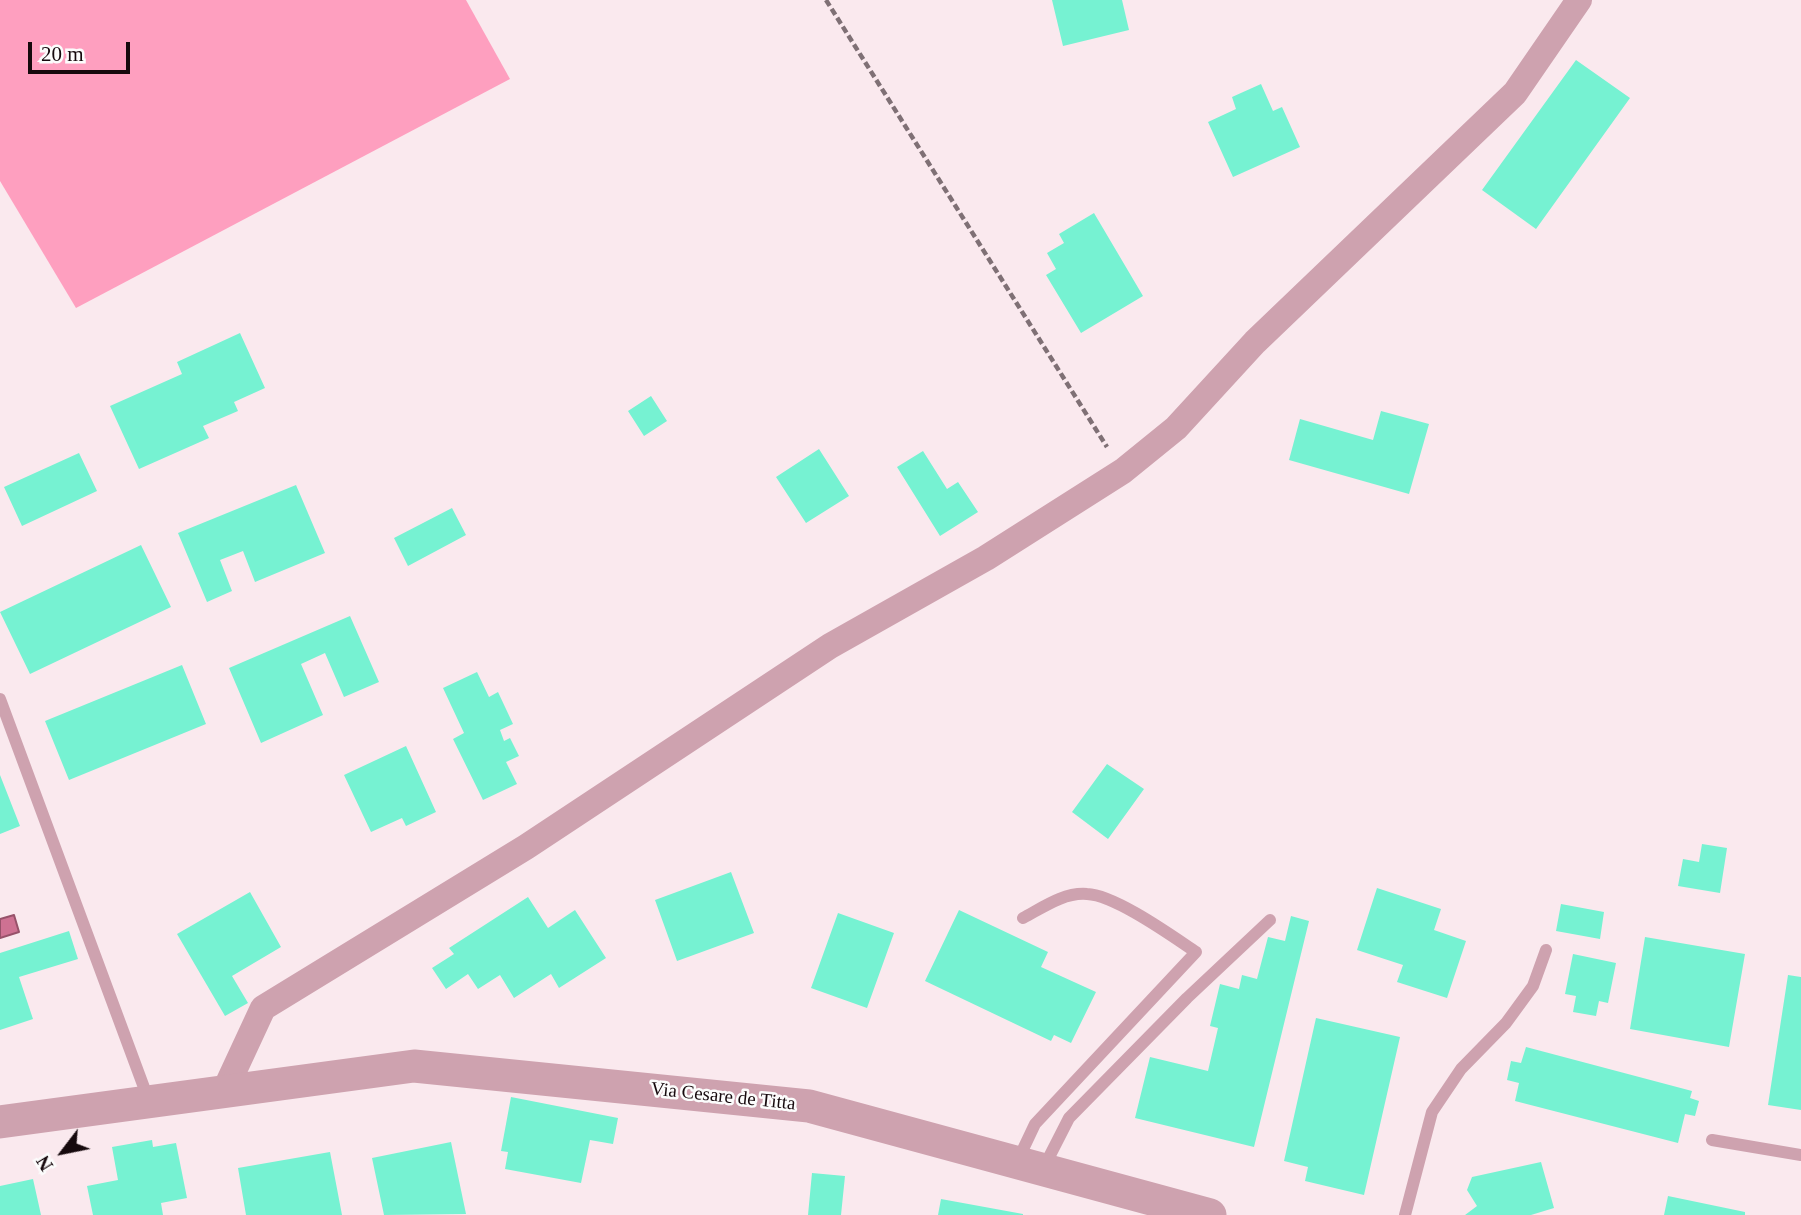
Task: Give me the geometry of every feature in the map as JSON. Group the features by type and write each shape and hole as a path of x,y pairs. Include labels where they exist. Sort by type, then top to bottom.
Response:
{"street":[{"path":"224,1092 263,1009 526,847 830,646 986,558 1123,471 1175,428 1255,342 1515,93 1579,0"},
{"name":"Via Cesare de Titta","path":"0,1122 414,1066 809,1106 1210,1215"}],"lane":[{"path":"0,699 149,1102"},
{"path":"1023,918 1062,897 1088,894 1110,901 1150,922 1196,952 1035,1124 1030,1166"},
{"path":"1030,1166 1069,1118 1187,998 1270,920"},
{"path":"1405,1215 1432,1111 1461,1069 1506,1023 1533,986 1546,950"},
{"path":"1712,1140 1801,1155"}],"path":[{"path":"826,0 1123,471"}],"shaded area":[{"path":"0,0 466,0 510,79 76,308 0,181"},
{"path":"14,915 19,932 0,938 0,919"}],"building":[{"path":"1052,0 1122,0 1129,30 1063,46"},
{"path":"1576,60 1630,98 1536,229 1482,190"},
{"path":"1261,84 1273,111 1282,107 1300,147 1233,177 1208,122 1236,109 1232,97"},
{"path":"1094,213 1143,296 1081,333 1046,275 1056,269 1047,253 1064,243 1059,234"},
{"path":"240,333 265,388 234,402 238,411 203,426 209,438 139,469 110,406 182,374 177,362"},
{"path":"651,396 667,421 644,436 628,411"},
{"path":"1381,411 1429,424 1409,494 1289,460 1300,419 1373,440"},
{"path":"819,449 849,496 806,523 776,477"},
{"path":"923,451 947,489 958,482 978,512 940,536 897,467"},
{"path":"79,453 97,491 22,526 4,487"},
{"path":"296,485 325,553 255,582 243,551 220,560 232,591 207,602 178,533"},
{"path":"452,508 466,535 408,566 394,538"},
{"path":"141,545 171,607 30,674 0,612"},
{"path":"350,616 379,682 344,697 325,653 301,664 323,715 261,743 229,668"},
{"path":"182,665 206,724 69,780 45,721"},
{"path":"477,672 489,697 498,692 513,724 500,730 504,741 510,738 519,756 506,762 517,784 483,800 453,739 464,733 443,688"},
{"path":"406,746 436,812 406,826 402,818 371,832 344,775"},
{"path":"1107,764 1144,789 1108,839 1072,812"},
{"path":"0,775 20,826 0,834"},
{"path":"1702,844 1727,848 1720,893 1678,886 1683,859 1699,862"},
{"path":"731,872 754,933 677,961 655,900"},
{"path":"1377,888 1441,909 1434,930 1466,941 1447,998 1397,982 1403,965 1357,950"},
{"path":"250,892 281,947 232,976 248,1003 225,1016 177,934"},
{"path":"528,897 548,928 575,910 606,958 559,988 551,974 514,998 500,975 478,989 468,974 446,989 432,968 454,954 449,948"},
{"path":"1561,904 1604,912 1600,939 1556,931"},
{"path":"959,910 1048,952 1041,967 1096,992 1071,1043 1054,1035 1051,1041 925,981"},
{"path":"838,913 894,933 867,1008 811,988"},
{"path":"1291,916 1309,921 1254,1147 1135,1118 1150,1057 1208,1071 1218,1028 1210,1026 1220,984 1239,989 1242,975 1257,979 1268,937 1285,941"},
{"path":"69,931 78,959 19,977 33,1019 0,1030 0,953"},
{"path":"1645,937 1745,954 1729,1047 1630,1029"},
{"path":"1573,954 1616,963 1608,1003 1599,1001 1596,1016 1573,1012 1576,996 1565,994"},
{"path":"1788,975 1801,977 1801,1110 1768,1105"},
{"path":"1316,1018 1400,1037 1364,1195 1305,1181 1308,1167 1284,1161"},
{"path":"1526,1047 1692,1091 1690,1098 1699,1101 1695,1116 1685,1114 1678,1143 1515,1101 1519,1083 1507,1080 1511,1061 1521,1063"},
{"path":"511,1097 618,1118 613,1144 590,1140 581,1183 505,1169 508,1152 501,1151"},
{"path":"152,1140 153,1147 176,1143 187,1198 161,1203 163,1215 93,1215 87,1186 118,1180 112,1147"},
{"path":"451,1142 466,1214 384,1215 372,1158"},
{"path":"330,1152 342,1215 246,1215 238,1168"},
{"path":"1541,1162 1554,1208 1531,1215 1465,1215 1477,1206 1467,1190 1472,1177"},
{"path":"812,1173 845,1176 841,1215 808,1215"},
{"path":"33,1179 41,1215 0,1215 0,1186"},
{"path":"1668,1196 1745,1212 1745,1215 1664,1215"},
{"path":"941,1199 1023,1214 1023,1215 938,1215"}]}
